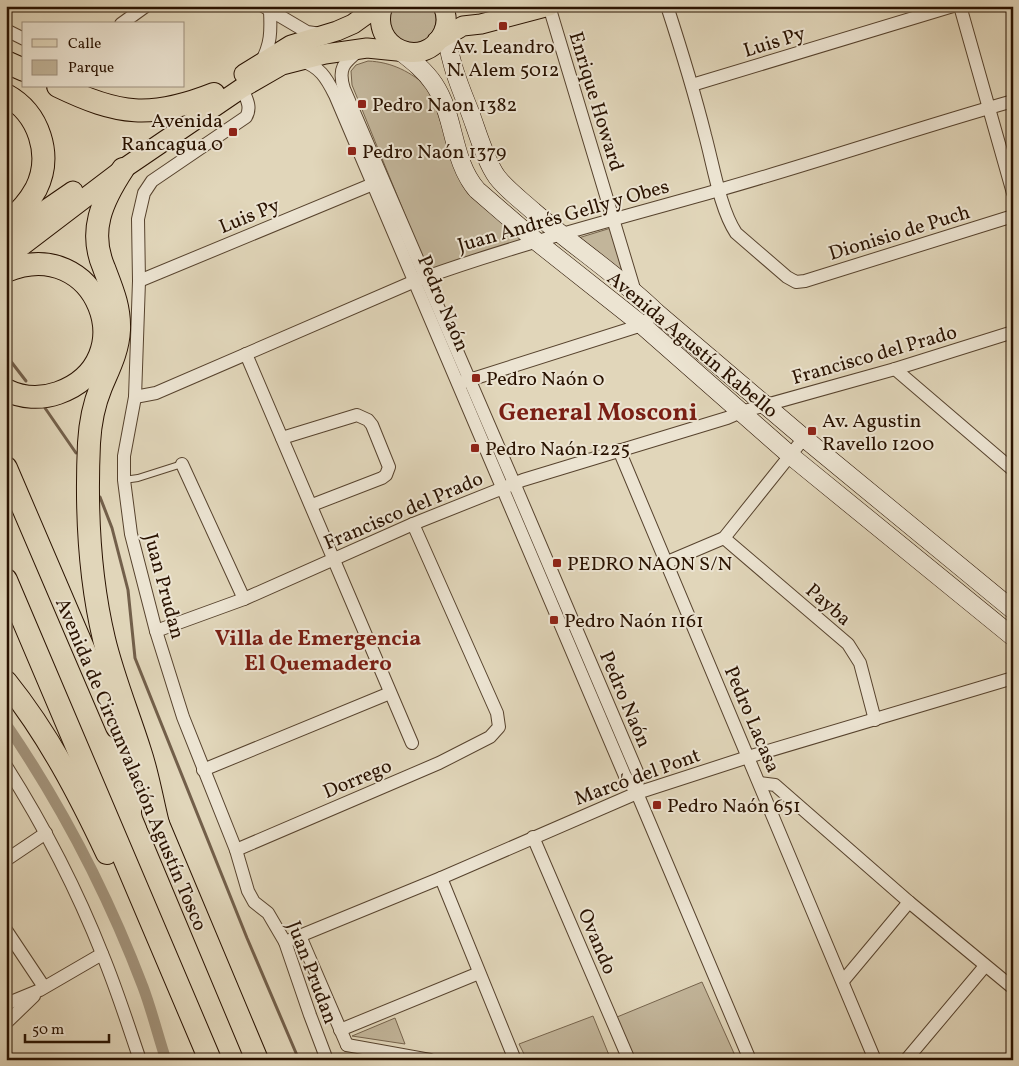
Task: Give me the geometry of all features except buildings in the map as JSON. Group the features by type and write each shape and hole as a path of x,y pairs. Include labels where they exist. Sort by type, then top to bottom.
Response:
{"highway":[{"path":"6,62 22,69"},
{"path":"62,88 93,102 131,111 145,112 176,108 214,94"},
{"path":"6,95 20,104 35,123 40,134 44,156 41,178 36,188 22,209 6,224"},
{"path":"122,170 104,200 97,228 97,247 114,292 119,332 115,354 100,389 91,429 89,465 91,546 95,591 104,639 123,705 140,752 158,824"},
{"path":"6,271 25,265 46,264 74,275 90,290 96,299 101,310 104,333 103,344 96,364 74,386 55,394 36,397 18,395 6,390"},
{"name":"Avenida de Circunvalación Agustín Tosco","path":"6,468 257,1060"},
{"path":"6,580 210,1060"},
{"path":"6,682 46,738 60,762 105,849 145,936 188,1008"}],"main road":[{"path":"6,237 140,142 261,62 298,41 324,35 353,24 378,6"},
{"path":"383,6 380,18 382,31 389,42 401,50"},
{"path":"6,258 122,170 242,88 282,65 363,48 420,52 432,46 444,21 463,26 480,24 549,6"},
{"name":"Avenida Agustín Rabello","path":"444,21 451,61 458,81 490,163 496,176 507,188 560,234 635,292 804,438 1013,610"},
{"name":"Avenida Agustín Rabello","path":"401,50 424,70 435,85 445,108 461,163 470,183 484,198 642,325 791,456 1013,637"}],"street":[{"path":"124,22 146,6"},
{"name":"Enrique Howard","path":"549,6 635,292"},
{"path":"667,6 692,85 720,190"},
{"name":"Luis Py","path":"692,85 952,6"},
{"path":"960,6 1013,192"},
{"path":"266,9 307,32 324,35"},
{"path":"261,62 267,52 271,38 266,9"},
{"path":"6,30 22,38"},
{"name":"Pedro Naón","path":"363,48 343,66 341,74 342,83 420,279 509,485 625,776 637,792 750,1060"},
{"name":"Pedro Naón","path":"300,60 313,64 328,82 373,184 420,279"},
{"name":"Juan Prudan","path":"242,88 248,102 249,113 241,121 152,181 144,193 138,219 139,281 135,397 124,456 124,480 136,556 156,631 183,717 236,850 248,891 254,902 268,913 285,942 326,1057"},
{"name":"Juan Andrés Gelly y Obes","path":"135,397 156,392 420,279 612,218 720,190 1013,101"},
{"name":"Luis Py","path":"139,281 373,184"},
{"name":"Dionisio de Puch","path":"720,190 731,225 736,233 787,277 796,282 805,281 1013,216"},
{"path":"463,381 642,325 656,312"},
{"name":"Francisco del Prado","path":"156,631 244,599 413,524 509,485 727,418 741,412 1013,332"},
{"path":"246,354 312,505 412,744"},
{"path":"895,368 1013,470"},
{"path":"282,438 357,415 368,420 372,425 388,467 386,474 382,478 312,505"},
{"path":"666,563 724,538 804,438"},
{"name":"Pedro Lacasa","path":"619,450 875,1060"},
{"path":"182,464 244,599"},
{"name":"Dorrego","path":"236,850 416,774 490,737 499,727 497,712 413,524"},
{"name":"Payba","path":"724,538 848,644 860,663 875,720"},
{"name":"Marcó del Pont","path":"285,942 441,878 637,792 1013,678"},
{"path":"203,770 390,693"},
{"path":"6,766 46,833 103,956 140,1060"},
{"path":"760,783 775,785 909,902 1013,988"},
{"path":"6,860 46,833"},
{"name":"Ovando","path":"533,837 629,1060"},
{"path":"441,878 515,1060"},
{"path":"843,981 909,902"},
{"path":"6,930 42,989"},
{"path":"300,936 346,1045"},
{"path":"6,1004 42,989 103,956"},
{"path":"906,1060 986,966"},
{"path":"340,1030 479,973"},
{"path":"6,1023 42,989"},
{"path":"326,1057 346,1045 430,1060"}],"lane":[{"path":"124,480 138,478 182,464"}],"green space":[{"path":"394,6 433,6 436,18 435,28 423,41 414,43 398,38 392,29 390,20 390,14"},
{"path":"368,61 385,63 401,69 429,88 462,185 468,194 521,233 519,242 428,271 352,85 351,71 356,65"},
{"path":"611,228 624,279 575,239"},
{"path":"702,982 737,1060 635,1060 617,1017"},
{"path":"593,1016 611,1060 527,1060 519,1044"},
{"path":"395,1018 405,1044 352,1036"}],"waterway":[{"path":"6,355 26,381"},
{"path":"45,408 76,453"},
{"path":"100,497 112,528 128,590 135,658 247,938 299,1060"},
{"path":"6,724 65,819 99,885 143,987 166,1060"}],"place":[{"name":"Av. Leandro N. Alem 5012","path":"503,26"},
{"name":"Pedro Naon 1382","path":"362,104"},
{"name":"Avenida Rancagua 0","path":"233,132"},
{"name":"Pedro Naón 1379","path":"352,151"},
{"name":"Pedro Naón 0","path":"476,378"},
{"name":"Av. Agustin Ravello 1200","path":"812,431"},
{"name":"Pedro Naón 1225","path":"475,448"},
{"name":"PEDRO NAON S/N","path":"557,563"},
{"name":"Pedro Naón 1161","path":"554,620"},
{"name":"Pedro Naón 651","path":"657,805"}],"district":[{"name":"General Mosconi","path":"598,411"},
{"name":"Villa de Emergencia El Quemadero","path":"318,650"}]}
